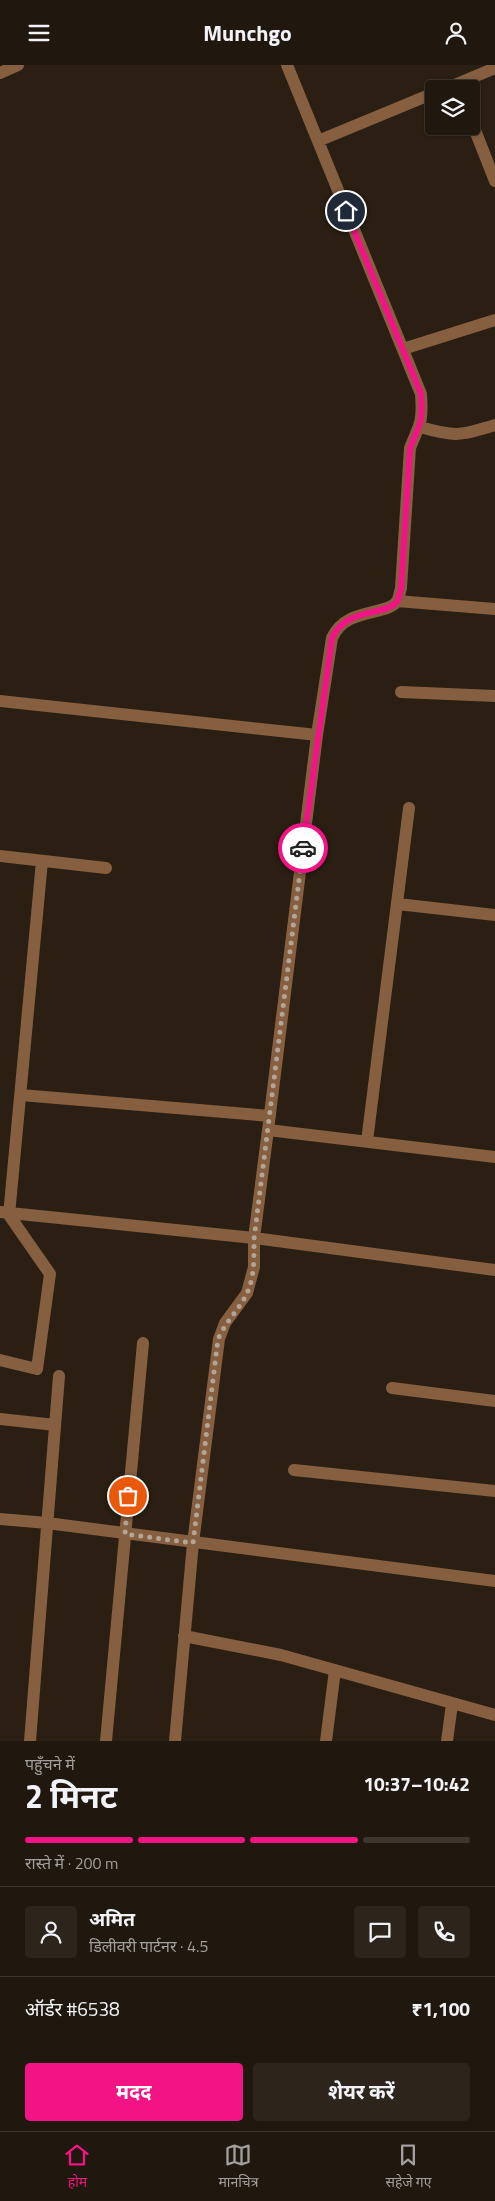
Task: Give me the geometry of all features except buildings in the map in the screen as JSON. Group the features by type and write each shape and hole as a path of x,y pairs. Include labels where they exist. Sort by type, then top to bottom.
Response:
{"street":[{"path":"0,73 18,65"},
{"path":"288,65 421,394 422,416 420,427 410,448 401,588 397,601"},
{"path":"470,80 495,68"},
{"path":"318,141 425,97"},
{"path":"477,135 495,181"},
{"path":"403,349 495,320"},
{"path":"420,427 447,435 466,434 495,425"},
{"path":"175,1741 193,1543 218,1339 225,1323 247,1293 254,1267 254,1239 317,735 332,638 335,631 347,619 391,605 397,601 495,609"},
{"path":"401,692 495,696"},
{"path":"0,701 317,735"},
{"path":"366,1141 409,808"},
{"path":"0,856 106,868"},
{"path":"0,1360 37,1369 50,1274 6,1212 21,1095 42,861"},
{"path":"398,904 495,915"},
{"path":"21,1095 270,1116"},
{"path":"268,1130 495,1157"},
{"path":"6,1212 254,1239 495,1270"},
{"path":"106,1741 144,1343"},
{"path":"30,1741 59,1376"},
{"path":"392,1388 495,1401"},
{"path":"0,1419 55,1425"},
{"path":"294,1470 495,1491"},
{"path":"0,1519 48,1523 495,1581"},
{"path":"184,1636 281,1655 495,1715"},
{"path":"326,1741 335,1670"},
{"path":"447,1741 452,1704"}],"way so far":[{"path":"128,1496 125,1534 193,1543 218,1339 225,1323 247,1293 254,1267 254,1239 303,848"}],"route":[{"path":"303,848 317,735 332,638 335,631 347,619 391,605 397,601 401,588 410,448 420,427 422,416 421,394 346,211"}]}
